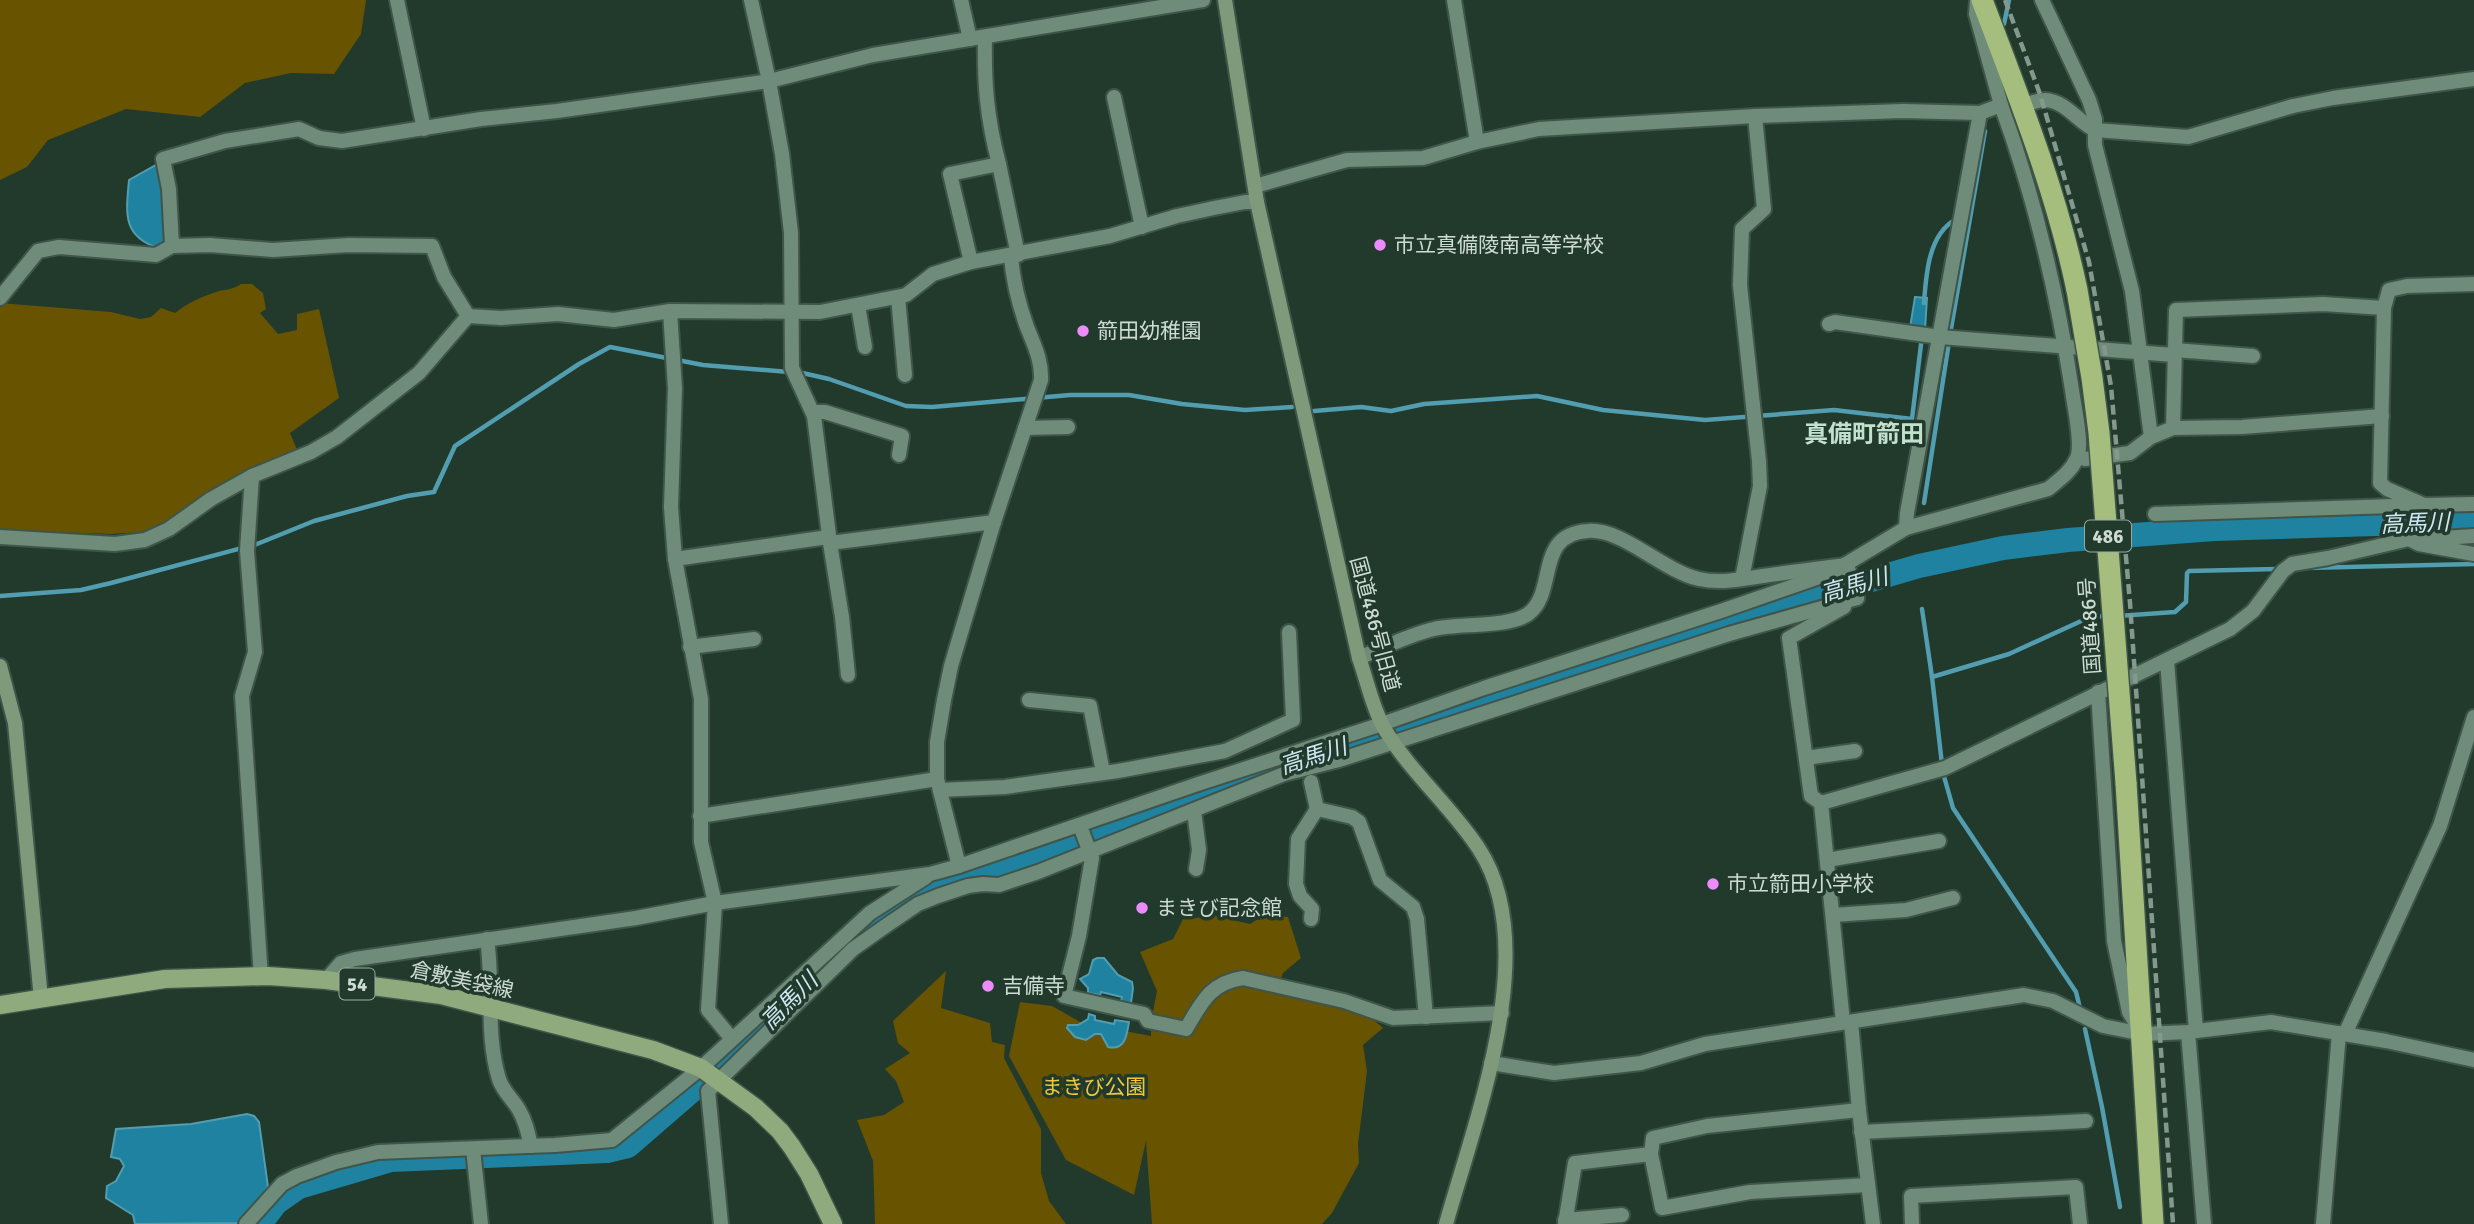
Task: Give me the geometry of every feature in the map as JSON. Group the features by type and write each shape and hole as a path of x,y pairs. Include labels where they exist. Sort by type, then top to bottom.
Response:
{"highway":[{"name":"国道486号","path":"1980,0 2012,105 2058,211 2077,290 2091,367 2099,433 2126,783 2154,1224"}],"main road":[{"name":"倉敷美袋線","path":"0,1005 165,979 261,977 326,980 441,995 653,1050 711,1074 756,1108 780,1131 809,1174 832,1224"}],"street":[{"path":"399,0 424,129"},
{"path":"751,0 782,154 791,233 793,372 813,412 848,676"},
{"path":"961,0 970,39"},
{"path":"172,246 169,189 163,159 225,141 299,129 319,138 342,141 481,119 769,81 873,55 1203,0"},
{"name":"国道486号旧道","path":"1225,0 1257,202 1359,658 1388,734 1479,849 1492,874 1504,927 1506,957 1502,1013 1491,1063 1446,1224"},
{"path":"1454,0 1477,142"},
{"path":"2042,0 2090,100 2095,119 2097,154 2132,291 2151,437"},
{"path":"959,866 938,785 937,742 951,666 994,522 1037,398 1042,368 1026,326 1012,272 1014,256 984,84 985,37"},
{"path":"1255,186 1347,160 1423,158 1477,142 1539,130 1755,116 1903,111 1980,113 2045,100 2060,104 2084,125 2095,130 2188,137 2293,106 2474,79"},
{"path":"1114,97 1142,228"},
{"path":"1311,782 1339,760 1483,688 1849,568 1906,528 2048,489 2065,475 2078,457 2074,402 2056,295 2012,105"},
{"path":"1906,528 1937,336 1980,113"},
{"path":"1742,579 1760,486 1740,285 1742,229 1764,209 1755,116"},
{"path":"971,262 950,174 999,164"},
{"path":"468,316 501,318 558,314 614,320 670,311 820,312 906,295 933,274 971,262 1014,256 1142,228 1177,216 1257,202"},
{"path":"0,298 38,251 59,247 156,255 172,246 210,245 273,250 349,245 432,246 444,277 468,316"},
{"path":"2425,509 2380,483 2384,309 2389,290 2396,288 2474,284"},
{"path":"898,297 905,374"},
{"path":"2173,428 2176,310 2323,304 2384,309"},
{"path":"858,306 865,347"},
{"path":"670,311 674,388 671,507 675,559 701,699 701,842 715,903 708,1010 732,1039"},
{"path":"0,537 115,544 145,540 252,476 311,452 337,437 419,373 468,316"},
{"path":"1829,324 1835,322 1937,336 2141,353 2253,356"},
{"path":"813,412 825,412 902,436 900,455"},
{"path":"2078,457 2090,459 2130,453 2151,437 2173,428 2242,427 2382,416"},
{"path":"1025,428 1068,427"},
{"path":"252,476 247,548 255,652 242,696 261,977"},
{"path":"2155,514 2425,509 2474,504"},
{"path":"2425,509 2426,536"},
{"path":"675,559 994,522"},
{"path":"1359,658 1434,629 1508,621 1527,615 1535,607 1541,594 1552,552 1560,541 1588,530 1604,532 1659,563 1699,579 1723,582 1849,568"},
{"path":"1821,803 1942,769 2230,629 2253,611 2291,564 2426,536 2474,536"},
{"path":"2409,539 2419,544 2474,554"},
{"path":"1849,568 1856,595"},
{"path":"246,1224 282,1184 324,1165 378,1152 474,1155 531,1146 612,1140 711,1074 853,949 918,904 968,886 999,885 1038,872 1085,838 1198,784 1388,734 1856,595"},
{"path":"1856,595 1789,638 1811,796 1821,803 1873,1224"},
{"path":"700,816 938,785 1005,787 1225,751 1293,720 1289,632"},
{"path":"690,647 754,639"},
{"path":"2167,661 2204,1224"},
{"path":"0,666 15,723 41,999"},
{"path":"2098,692 2114,941 2129,1012 2143,1034"},
{"path":"1029,700 1090,706 1102,772"},
{"path":"2323,1224 2342,1033 2440,826 2474,717"},
{"path":"1806,758 1855,751"},
{"path":"326,980 341,963 355,959 636,918 715,903 930,874 1194,811 1284,774 1339,760"},
{"path":"1284,774 1289,781 1311,782"},
{"path":"1311,782 1317,809 1298,839 1296,873 1300,896 1312,909 1311,919"},
{"path":"1317,809 1352,817 1359,822 1380,880 1413,907 1417,919 1426,1017"},
{"path":"1194,811 1199,849 1196,869"},
{"path":"1085,838 1092,858 1081,923 1064,996 1144,1014 1148,1021 1186,1029 1204,998 1227,981 1243,978 1344,1001 1393,1018 1502,1013"},
{"path":"1827,860 1940,841"},
{"path":"722,1224 708,1091 711,1074 732,1039 870,913 930,874"},
{"path":"1833,915 1906,910 1953,898"},
{"path":"487,939 491,966 491,1045 499,1080 527,1125 531,1146"},
{"path":"1491,1063 1554,1073 1573,1072 1641,1063 1705,1044 2024,995 2053,1001 2103,1027 2143,1034 2192,1032 2271,1021 2474,1060"},
{"path":"1858,1110 1707,1126 1653,1138 1651,1154 1662,1209 1750,1192 1868,1185"},
{"path":"1861,1132 2086,1121"},
{"path":"1622,1215 1565,1222 1575,1163 1651,1154"},
{"path":"474,1155 481,1224"},
{"path":"1912,1224 1911,1196 2076,1187 2080,1224"}],"green space":[{"path":"0,0 366,0 361,34 334,74 291,73 245,83 200,117 126,109 48,140 27,167 0,180"},
{"path":"241,284 252,284 263,293 266,309 260,313 278,334 297,330 297,314 319,309 339,398 290,433 298,452 207,493 170,521 142,532 111,534 0,530 0,303 111,312 140,319 151,317 161,308 175,313 201,298"},
{"name":"まきび公園","path":"1266,914 1288,917 1301,958 1283,973 1276,992 1347,1007 1372,1019 1383,1028 1363,1045 1367,1071 1358,1144 1359,1163 1332,1213 1322,1224 1152,1224 1146,1141 1134,1195 1066,1160 1009,1056 1020,1002 1052,1006 1082,1023 1151,1036 1157,991 1140,952 1173,939 1183,919 1215,916 1250,924"},
{"path":"946,971 941,1008 990,1023 992,1042 1005,1045 1004,1058 1041,1129 1041,1173 1049,1201 1066,1224 875,1224 873,1161 857,1120 884,1115 904,1102 896,1081 885,1069 910,1053 898,1043 893,1021"}],"water":[{"path":"156,165 162,168 166,245 158,248 138,237 132,230 127,213 129,180"},
{"path":"1915,297 1927,298 1925,330 1910,328"},
{"path":"1104,958 1118,975 1132,982 1131,1003 1121,1001 1122,997 1101,992 1100,995 1088,993 1088,988 1080,979 1089,974 1093,960"},
{"path":"1089,1014 1095,1016 1095,1020 1114,1024 1115,1020 1129,1022 1122,1044 1114,1048 1108,1047 1101,1034 1095,1034 1086,1040 1075,1037 1067,1028 1068,1025 1078,1025 1088,1019"},
{"path":"247,1114 254,1116 259,1122 268,1187 241,1223 135,1224 133,1215 106,1198 107,1186 116,1181 124,1166 120,1159 111,1157 116,1129 191,1124"}],"waterway":[{"path":"2004,24 2009,0"},
{"path":"1924,503 1985,131"},
{"path":"1924,303 1934,246 1939,235 1955,220"},
{"path":"1314,411 1361,407 1391,411 1424,404 1537,396 1603,410 1705,420 1834,410 1912,419 1922,336"},
{"path":"0,596 81,590 111,583 257,544 314,521 407,496 434,492 455,446 579,364 610,347 703,365 789,372"},
{"path":"798,372 829,379 906,406 932,407 1070,395 1129,395 1182,404 1245,410 1292,407"},
{"name":"高馬川","path":"260,1224 276,1203 299,1187 391,1160 607,1151 628,1146 733,1055 848,943 886,912 939,882 1040,852 1270,770 1669,639 1919,566 2003,548 2068,540 2214,529 2474,521"},
{"name":"高馬川","path":"1919,560 1919,571"},
{"path":"2305,568 2474,564"},
{"path":"2118,616 2175,612 2186,602 2189,571 2277,569"},
{"path":"1922,609 1943,773 1953,808 2076,992 2080,1008"},
{"path":"1932,677 2009,654 2090,617 2105,616"},
{"path":"2085,1029 2120,1207"}],"railway":[{"path":"2005,0 2040,94 2089,262 2111,386 2130,603 2173,1224"}],"place":[{"name":"市立真備陵南高等学校","path":"1380,245"},
{"name":"箭田幼稚園","path":"1083,331"},
{"name":"市立箭田小学校","path":"1713,884"},
{"name":"まきび記念館","path":"1142,908"},
{"name":"吉備寺","path":"988,986"}],"district":[{"name":"真備町箭田","path":"1864,434"}]}
